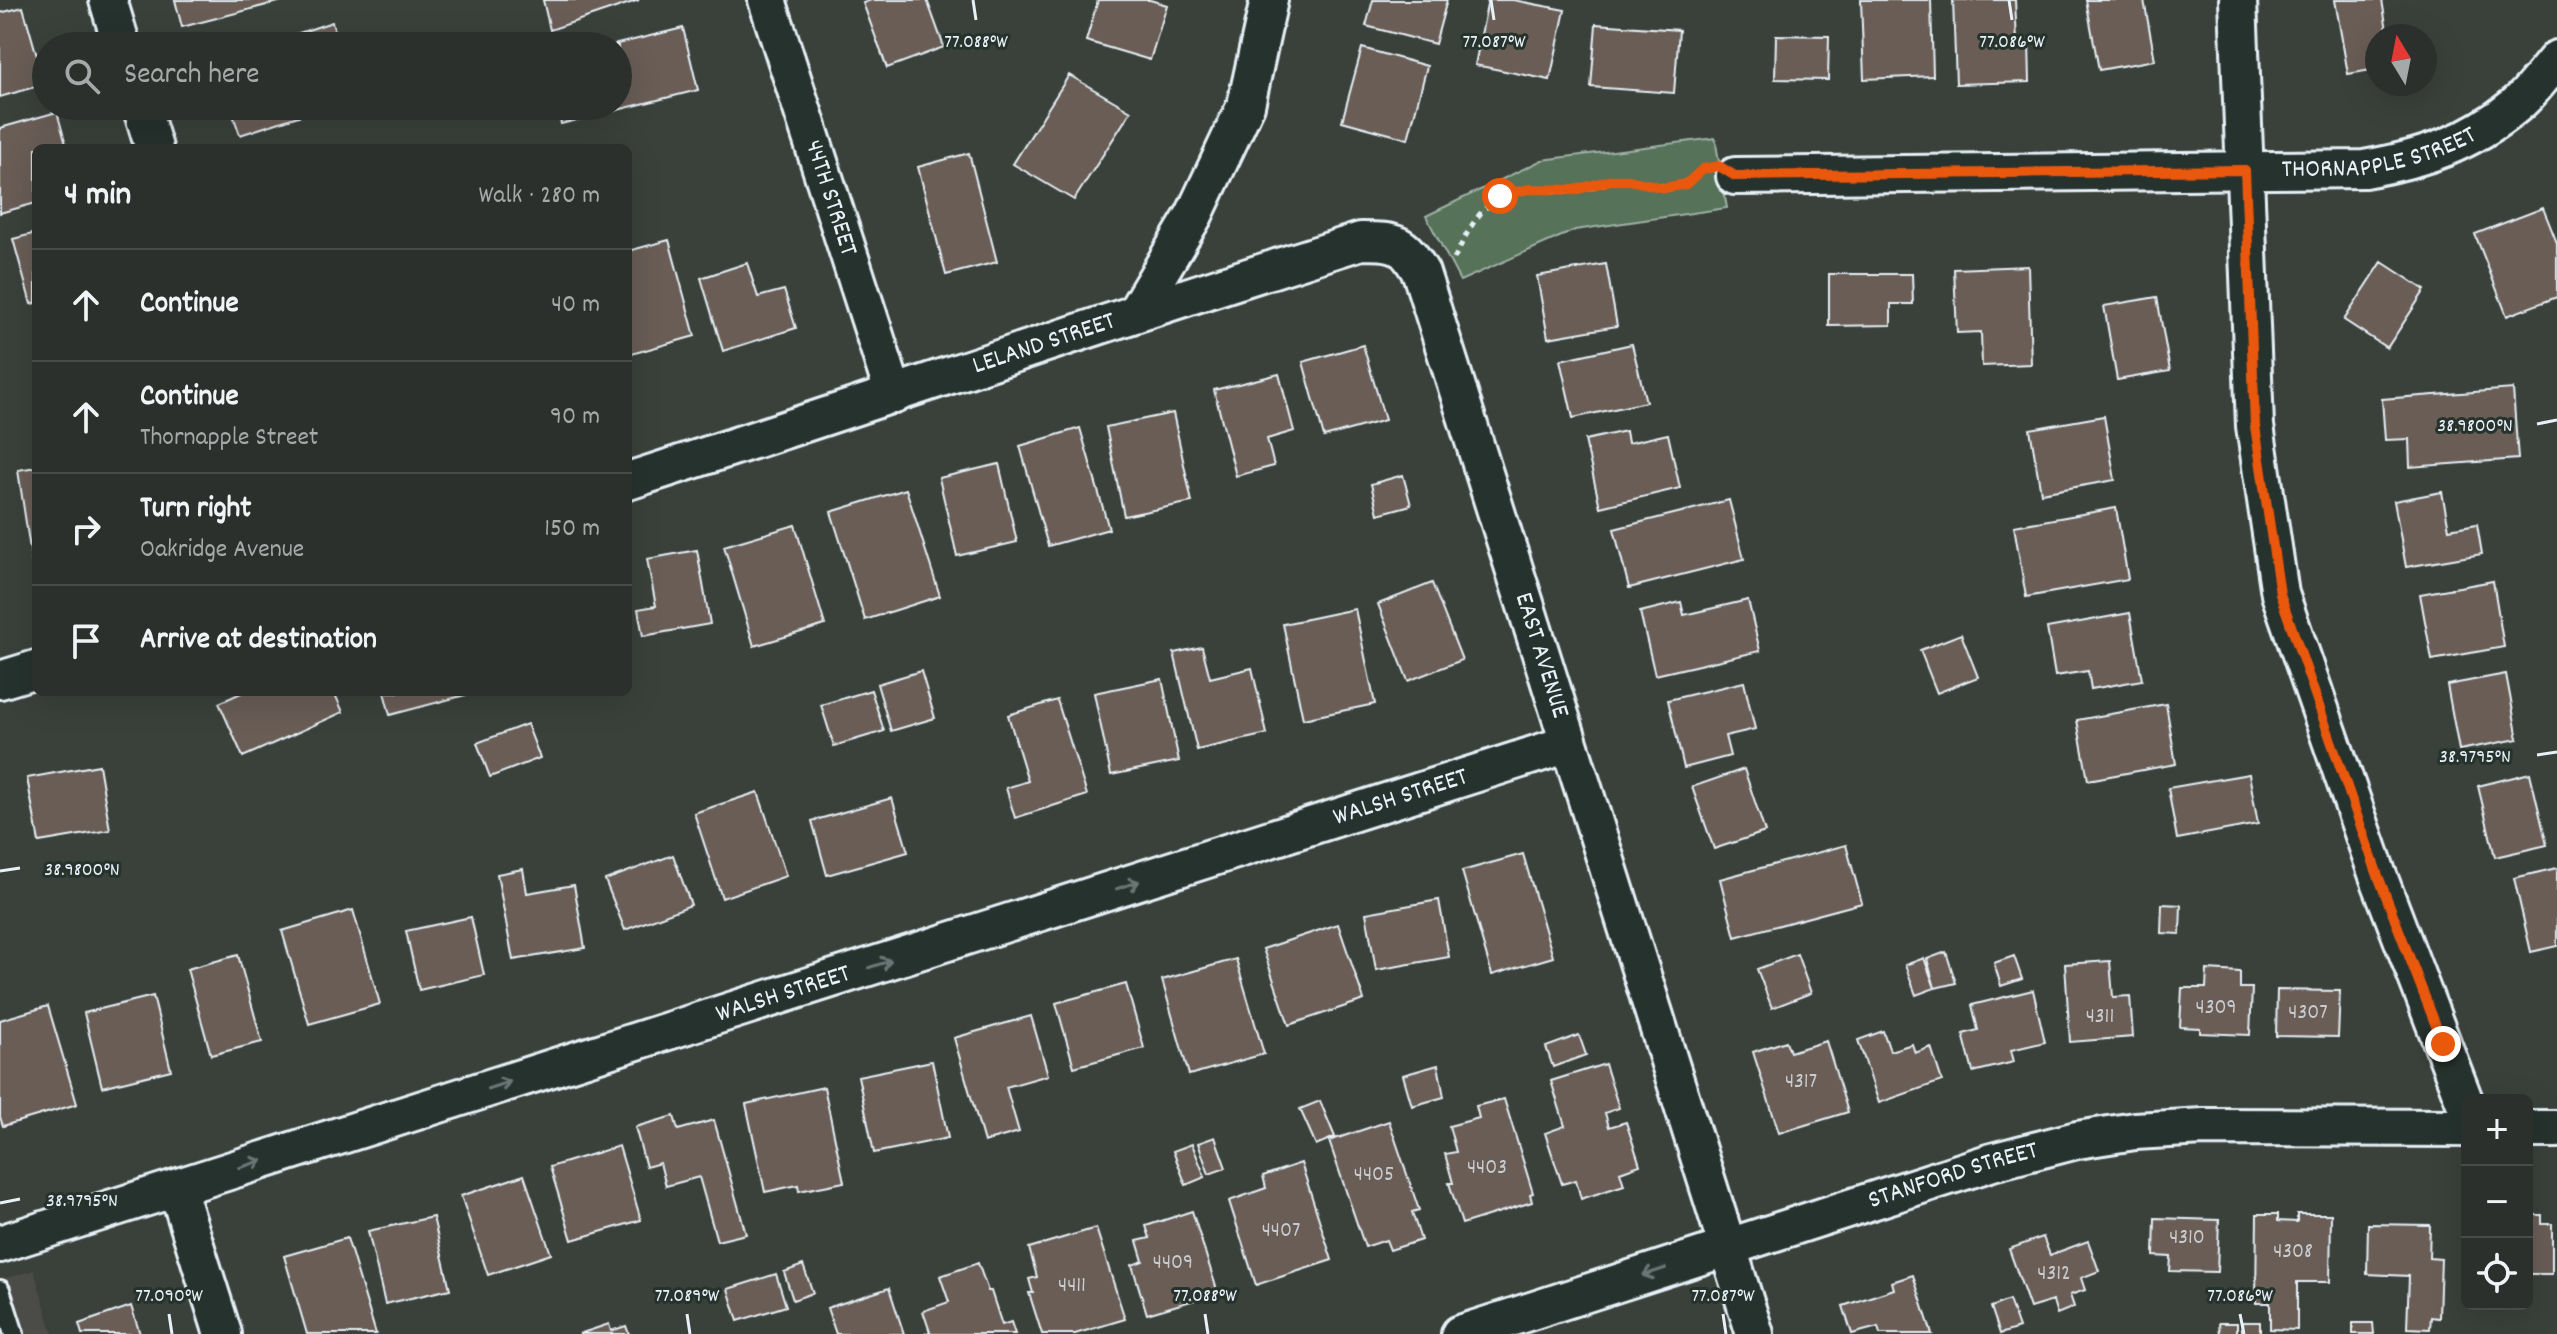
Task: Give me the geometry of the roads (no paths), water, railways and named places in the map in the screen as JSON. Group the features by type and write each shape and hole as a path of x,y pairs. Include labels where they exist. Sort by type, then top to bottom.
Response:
{"street":[{"path":"108,0 118,32"},
{"name":"44TH STREET","path":"767,0 894,395"},
{"name":"LELAND STREET","path":"632,480 1136,312 1194,215 1246,105 1269,0"},
{"path":"2238,0 2255,426 2280,594 2377,873 2462,1094"},
{"name":"THORNAPPLE STREET","path":"1735,176 2364,169 2410,161 2473,136 2518,104 2557,59"},
{"path":"145,120 153,144"},
{"name":"EAST AVENUE","path":"1136,312 1361,241 1387,241 1408,250 1421,273 1755,1334"},
{"path":"0,680 32,670"},
{"name":"WALSH STREET","path":"0,1244 1568,744"},
{"name":"STANFORD STREET","path":"1460,1334 1992,1162 2077,1140 2135,1131 2204,1127 2461,1128"},
{"path":"2533,1129 2557,1129"},
{"path":"177,1188 223,1334"}],"lane":[{"path":"0,1290 14,1334"}]}
